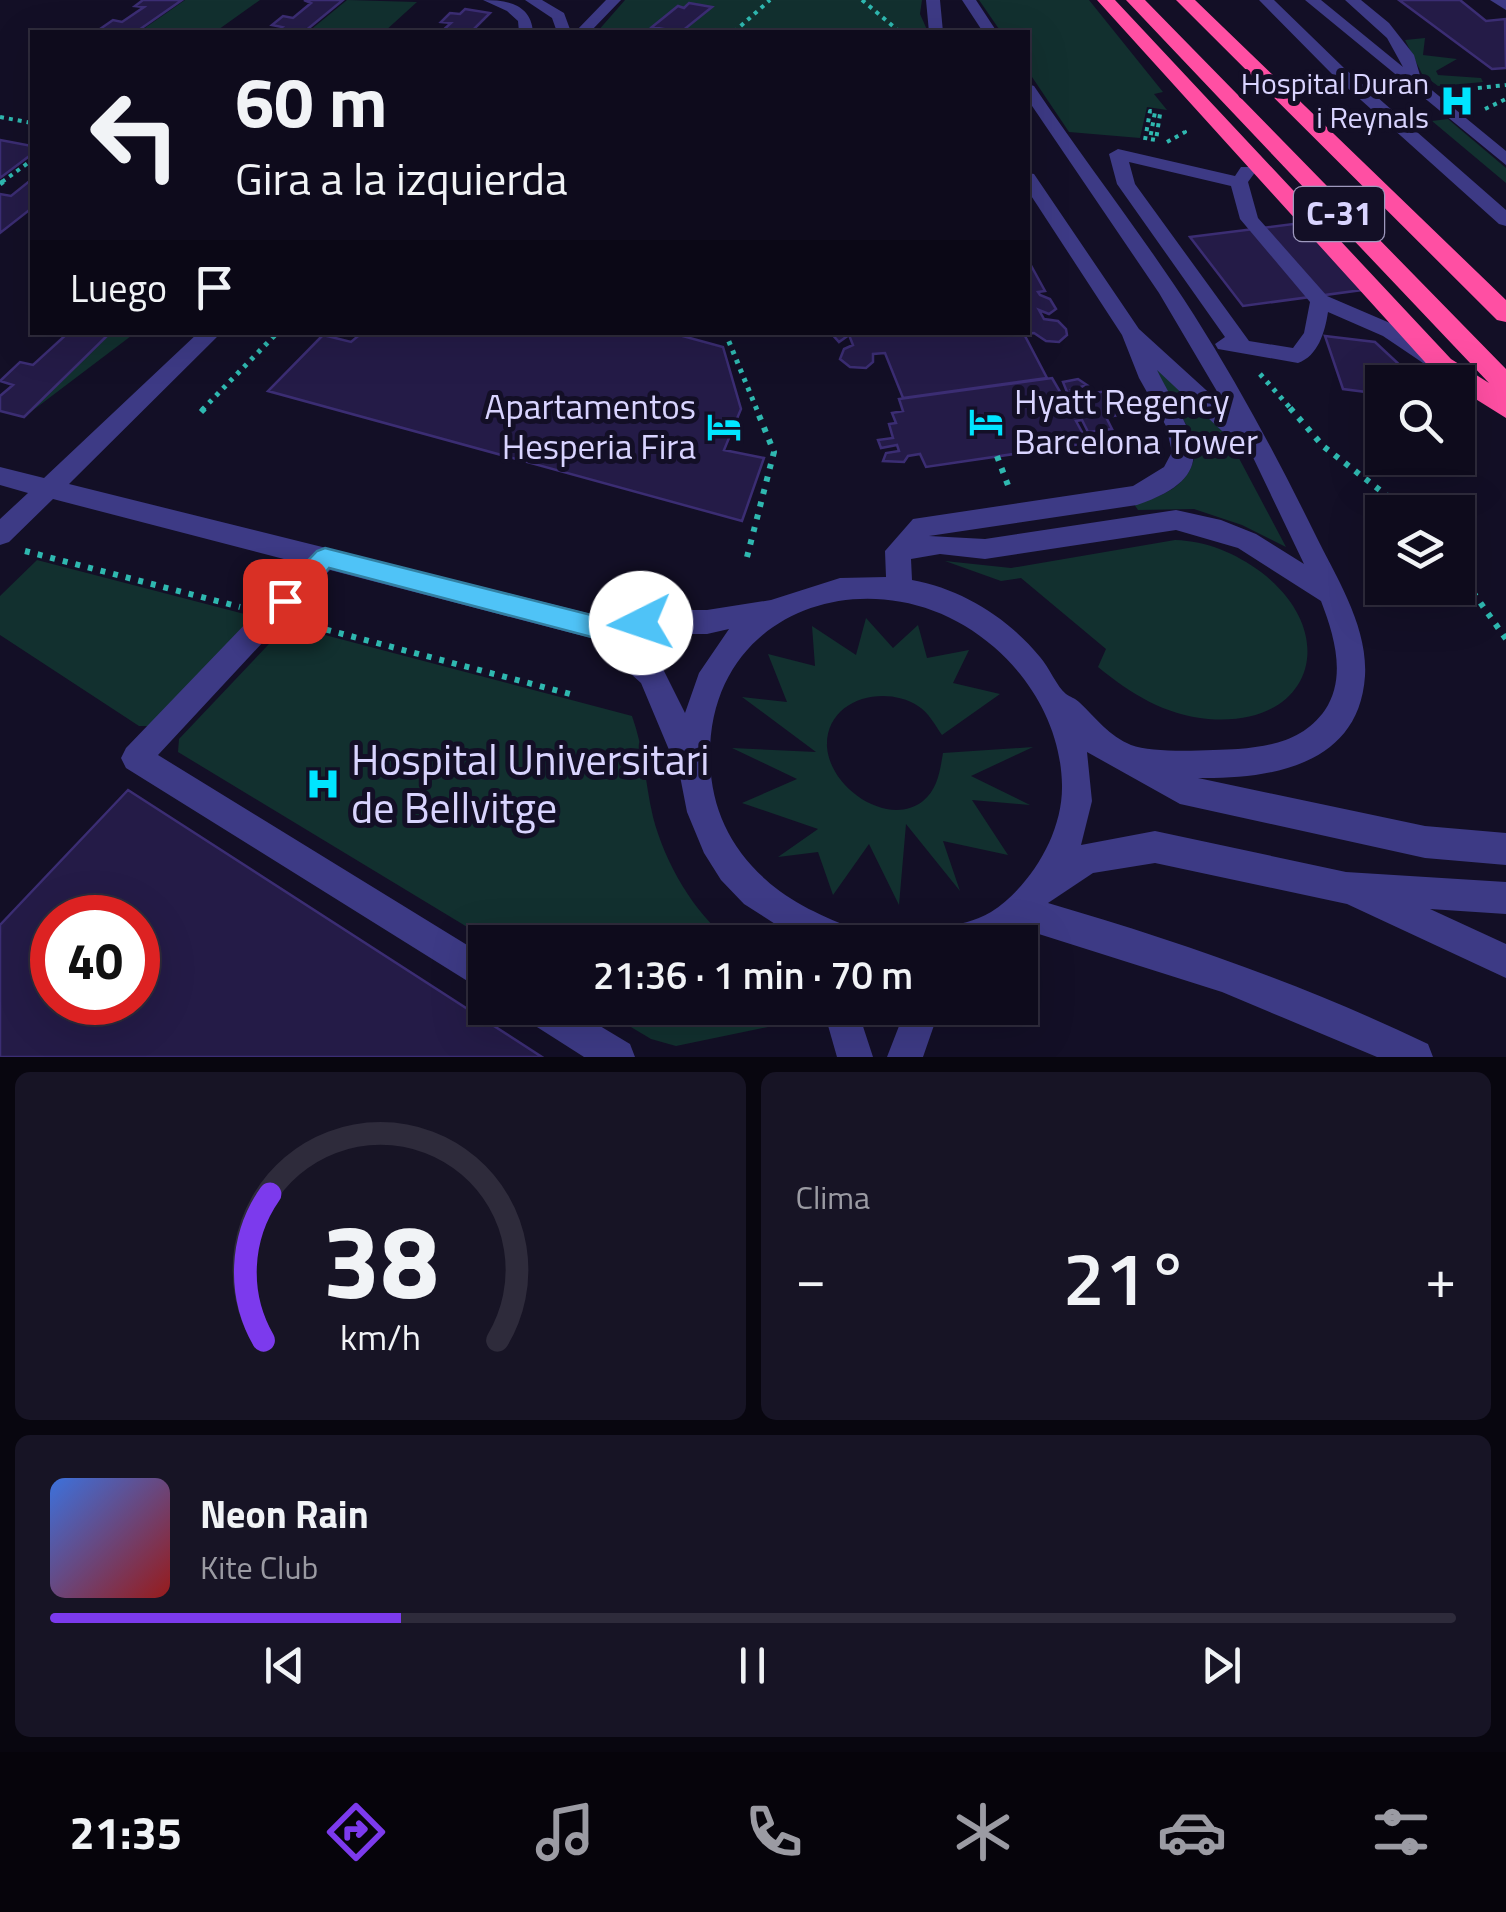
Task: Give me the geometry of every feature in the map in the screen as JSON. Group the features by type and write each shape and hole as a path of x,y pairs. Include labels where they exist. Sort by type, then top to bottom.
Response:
{"highway":[{"path":"1104,0 1246,172 1442,365"},
{"name":"C-31","path":"1134,0 1506,385"},
{"name":"C-31","path":"1185,0 1506,314"},
{"path":"1122,19 1174,40"},
{"path":"1475,387 1506,408"}],"street":[{"path":"490,0 516,4 526,30"},
{"path":"532,0 559,16 563,30"},
{"path":"584,30 614,0"},
{"path":"933,0 936,30"},
{"path":"968,0 989,30"},
{"path":"1266,0 1338,72 1506,220"},
{"path":"1312,0 1506,160"},
{"path":"1352,0 1395,37 1410,57 1414,82"},
{"path":"1497,0 1506,6"},
{"path":"1030,92 1197,339 1268,460 1332,595 1347,636 1351,670 1348,696 1334,722 1315,742 1287,754 1242,763 1131,760"},
{"path":"1445,109 1506,136"},
{"path":"1242,346 1126,184 1118,154 1246,172 1249,219 1320,301 1390,330 1442,365"},
{"path":"1030,181 1132,334 1268,460"},
{"path":"1197,339 1298,356 1314,334 1320,301"},
{"path":"899,586 898,551 922,526 1137,495 1165,482 1182,466 1186,450 1182,430 1145,370 1132,334"},
{"path":"0,535 209,335"},
{"path":"0,476 599,628 651,674 667,704 706,822 728,864 792,925"},
{"path":"1118,497 1132,527"},
{"path":"898,551 940,544 985,549 1176,520 1222,530 1276,556 1332,595"},
{"path":"325,558 136,758 468,964"},
{"path":"599,628 618,622 707,622 781,607 832,588 864,584 899,586 943,600 984,622 1025,655 1052,692 1098,742 1180,789 1425,842 1506,848"},
{"path":"693,775 698,714 713,674 743,633 781,607"},
{"path":"1031,901 1072,828 1077,774 1068,733 1052,692"},
{"path":"990,925 1031,901 1087,858 1155,847 1346,888 1506,898"},
{"path":"1346,888 1506,962"},
{"path":"1031,901 1346,1021 1415,1057"},
{"path":"566,1025 618,1057"},
{"path":"845,1025 855,1057"},
{"path":"905,1057 917,1025"}],"path":[{"path":"737,30 770,0"},
{"path":"862,0 897,30"},
{"path":"748,23 748,30"},
{"path":"1485,109 1505,100 1496,86"},
{"path":"1458,90 1506,86"},
{"path":"1144,147 1150,110 1155,112 1150,139 1156,140 1160,114"},
{"path":"0,117 30,121"},
{"path":"0,184 30,162"},
{"path":"201,412 275,335"},
{"path":"725,335 774,452 746,557"},
{"path":"1242,346 1253,365 1324,446 1386,495"},
{"path":"996,456 1010,489"},
{"path":"1475,595 1506,639"}],"green space":[{"path":"185,0 260,0 218,30 142,30"},
{"path":"347,0 417,2 386,30 310,30"},
{"path":"625,0 922,0 920,14 927,30 599,30"},
{"path":"979,0 1089,0 1163,92 1154,94 1167,110 1147,107 1140,138 1069,132 1030,74 1030,30 1000,30"},
{"path":"1425,38 1423,55 1457,59 1436,71 1438,75 1481,78 1483,82 1438,86 1422,74 1405,40"},
{"path":"1448,119 1506,168 1506,183 1432,121"},
{"path":"109,335 132,335 24,417"},
{"path":"1147,360 1224,430 1286,547 1242,525 1194,509 1138,510 1134,504 1179,484 1195,453 1195,439"},
{"path":"1175,540 1209,546 1251,565 1286,597 1302,623 1307,649 1304,672 1292,693 1271,709 1243,718 1208,719 1163,708 1098,667 1106,649 1021,578 1001,581 945,561 1011,568"},
{"path":"37,560 256,617 148,726 139,726 0,635 0,596"},
{"path":"866,618 893,648 918,625 927,658 969,650 953,683 1000,694 942,735 925,712 904,699 874,697 846,707 829,731 827,747 838,777 850,790 878,807 909,808 932,791 943,753 1033,747 971,776 1030,805 972,800 1008,855 943,841 960,891 906,824 899,905 869,844 833,895 818,852 778,857 818,829 742,803 797,779 732,748 816,752 742,697 787,702 768,654 815,666 812,626 856,655"},
{"path":"287,625 632,716 653,817 665,852 682,886 712,925 468,927 178,752 179,739"},
{"path":"628,1025 777,1025 676,1046 651,1039"}],"building":[{"path":"143,0 182,0 139,30 100,29 113,20 122,22 144,7 135,6"},
{"path":"304,0 343,0 306,30 277,30 282,27 272,25 283,16 293,18 311,3"},
{"path":"1399,0 1460,0 1486,21 1505,19 1506,68 1492,69"},
{"path":"689,3 712,7 683,30 652,27 678,6 684,8"},
{"path":"465,9 490,13 473,30 443,30 451,23 441,22 450,13 460,14"},
{"path":"0,140 30,146 30,156 0,178"},
{"path":"30,181 30,210 0,233 0,194 11,196"},
{"path":"1301,223 1362,290 1243,306 1190,237"},
{"path":"1030,264 1045,291 1038,292 1050,299 1056,309 1049,314 1039,310 1044,319 1058,321 1067,335 1059,342 1046,341 1030,333"},
{"path":"66,335 108,335 24,417 0,411 0,396 13,385 0,381 20,362 33,365"},
{"path":"323,335 351,342 359,335 679,335 723,347 741,409 724,450 764,458 742,521 268,391"},
{"path":"849,335 1025,335 1047,378 903,398 885,353 873,354 873,362 866,368 850,367 840,359 844,349 853,345"},
{"path":"1325,336 1375,342 1400,365 1365,365 1365,392 1343,389"},
{"name":"Hyatt Regency Barcelona Tower","path":"1052,378 1063,397 1069,397 1063,382 1078,379 1087,385 1071,390 1075,396 1113,390 1127,414 1106,417 1112,429 1088,432 1082,420 1076,421 1088,443 926,467 920,454 908,456 904,462 883,461 886,453 899,451 897,445 881,448 878,440 893,438 889,424 896,423 892,413 903,411 899,399"},
{"path":"128,790 468,1009 468,1025 492,1025 542,1057 0,1057 0,925"}],"place":[{"name":"Hospital Duran i Reynals","path":"1457,101"},
{"name":"Hyatt Regency Barcelona Tower","path":"986,422"},
{"name":"Apartamentos Hesperia Fira","path":"724,427"},
{"name":"Hospital Universitari de Bellvitge","path":"323,784"}],"route":[{"path":"285,601 325,558 599,628 618,622 641,623"}]}
